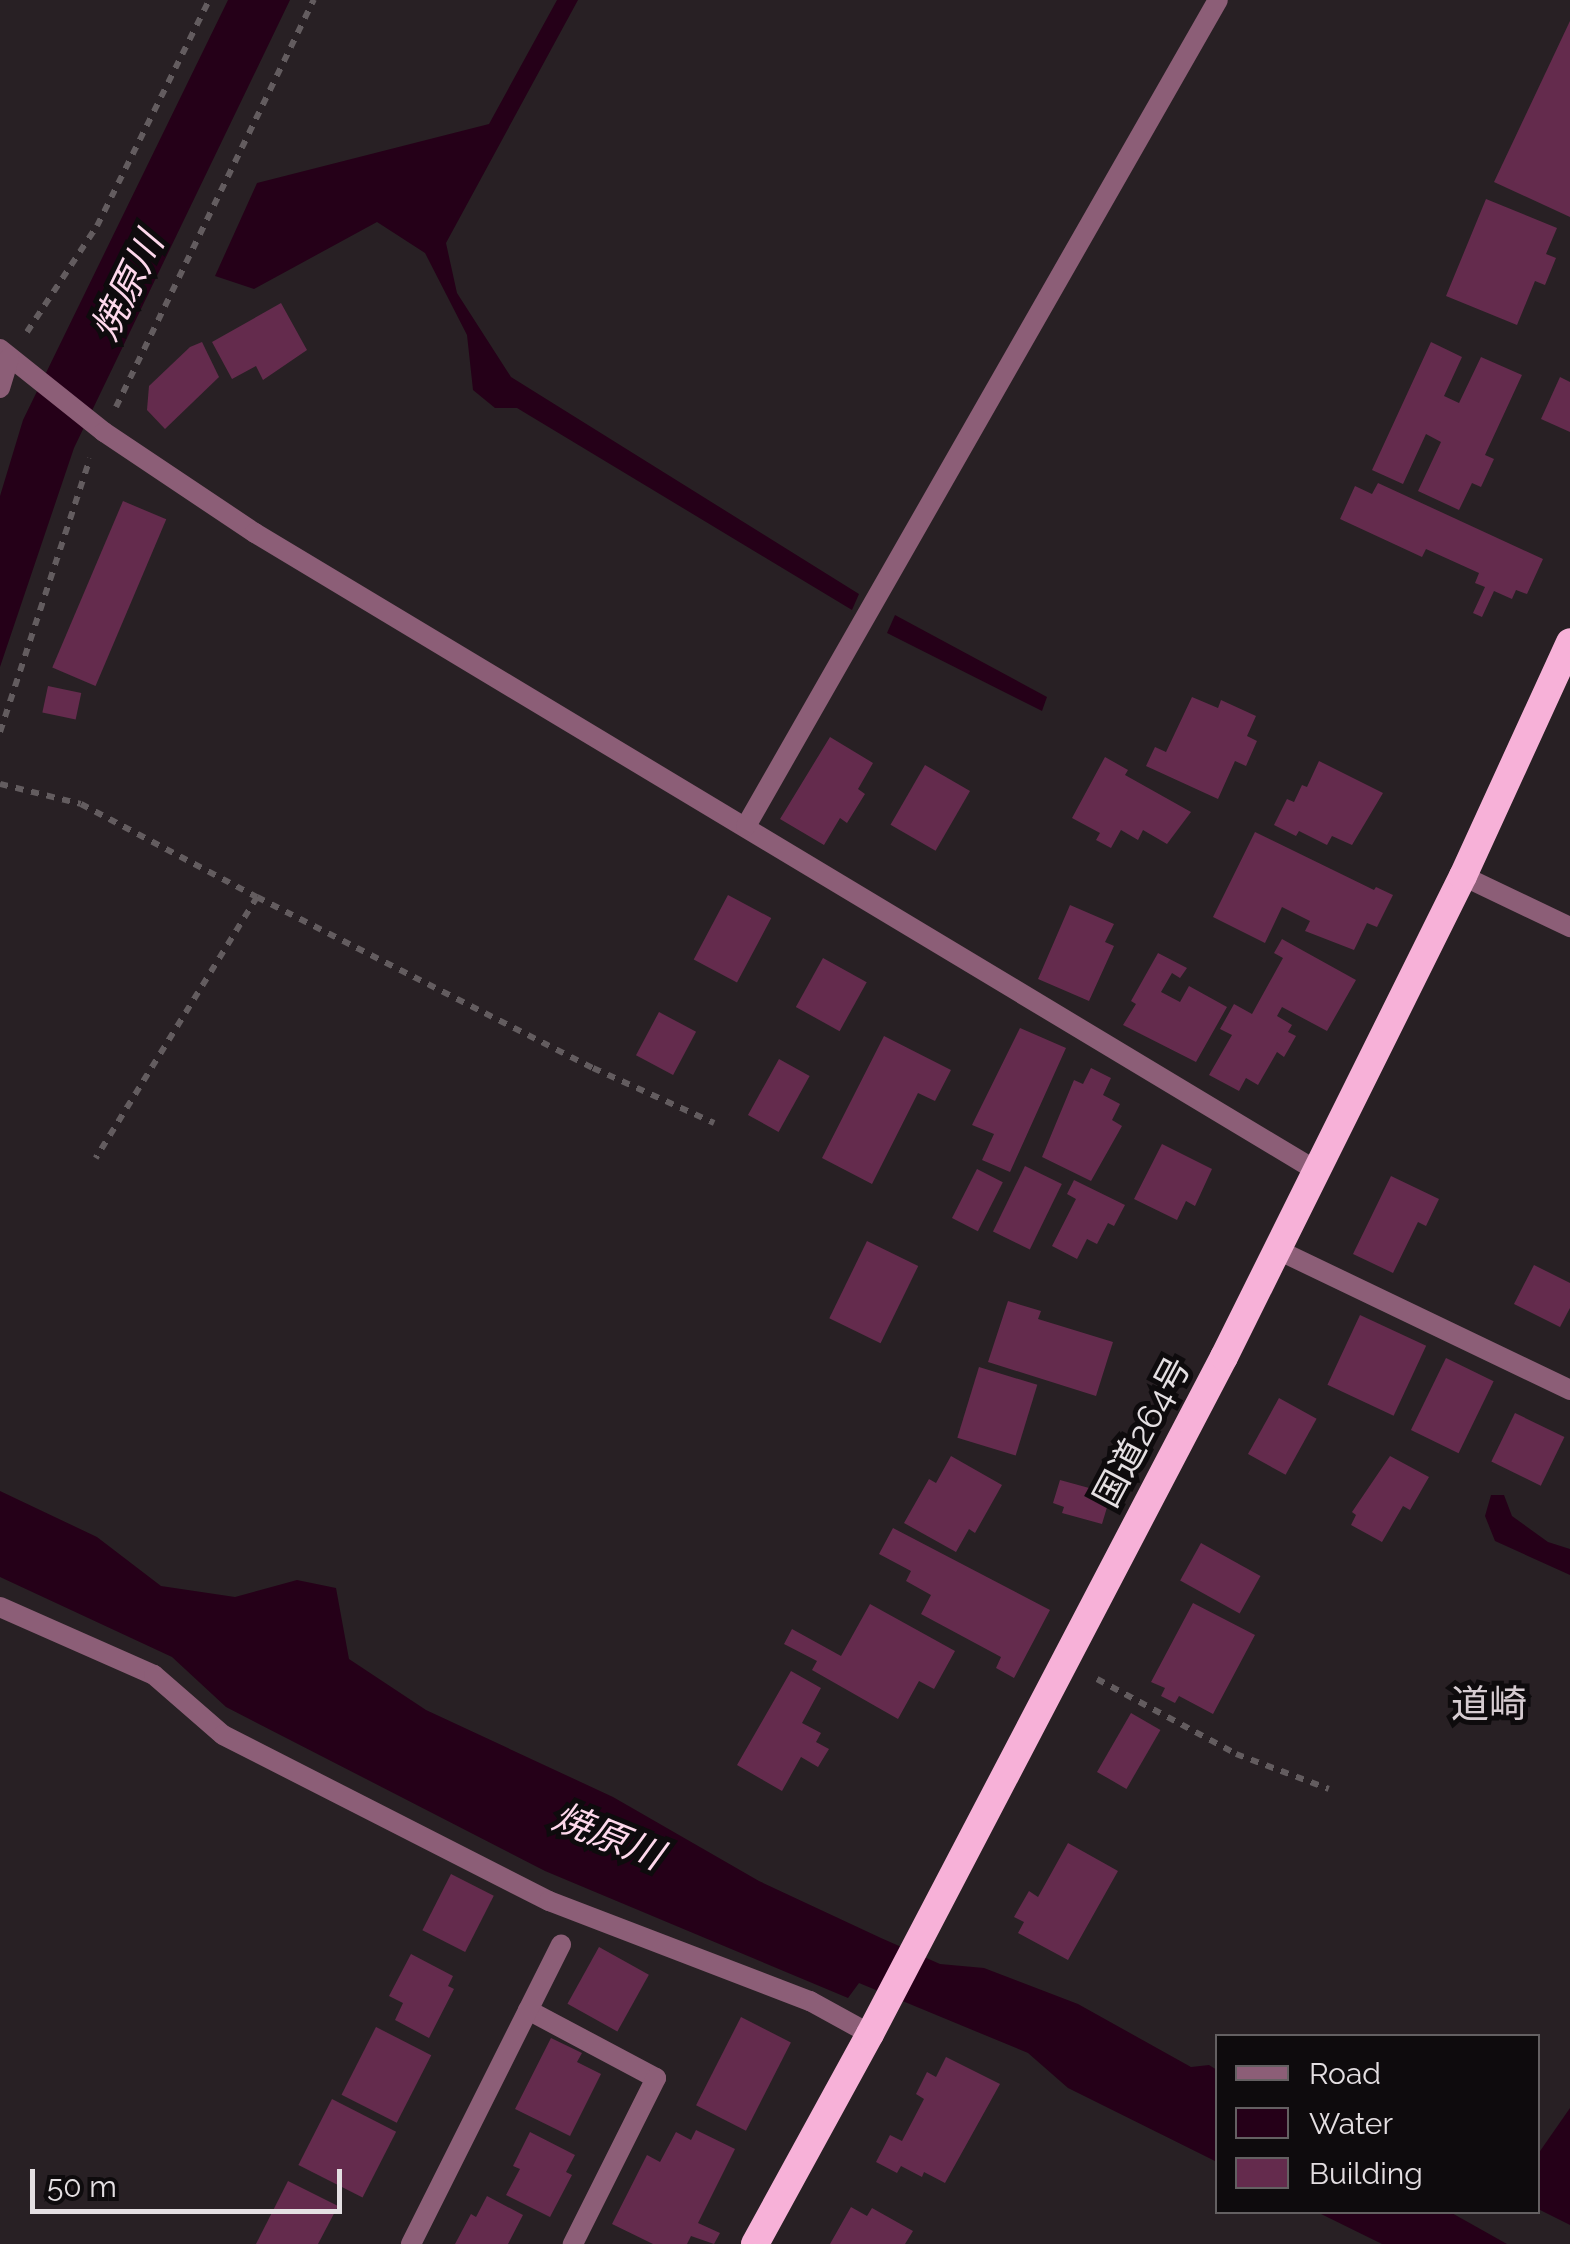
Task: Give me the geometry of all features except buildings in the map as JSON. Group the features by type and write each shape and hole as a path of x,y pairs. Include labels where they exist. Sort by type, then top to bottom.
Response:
{"highway":[{"name":"国道264号","path":"755,2244 922,1936 1278,1250 1464,876 1570,642"}],"street":[{"path":"746,826 1218,0"},
{"path":"0,388 5,354 104,432 255,534 1317,1171"},
{"path":"1464,876 1570,927"},
{"path":"1278,1250 1570,1390"},
{"path":"0,1607 154,1675 223,1735 549,1901 810,2001 870,2034"},
{"path":"411,2244 560,1944"},
{"path":"528,2010 656,2078 573,2244"}],"path":[{"path":"5,354 97,226 209,0"},
{"path":"0,732 81,474 314,0"},
{"path":"0,784 81,804 575,1059 714,1123"},
{"path":"96,1158 257,897"},
{"path":"1097,1679 1236,1754 1329,1788"}],"water":[{"name":"焼原川","path":"228,0 290,0 74,448 0,667 0,496 23,420"},
{"path":"557,0 578,0 446,243 457,293 511,377 859,594 852,610 517,408 495,408 473,390 467,335 425,253 377,222 254,289 215,276 257,183 489,124"},
{"path":"895,615 1047,697 1042,711 887,633"},
{"name":"焼原川","path":"0,1491 97,1537 161,1586 235,1597 297,1580 336,1588 349,1659 426,1710 613,1797 759,1881 881,1938 940,1964 984,1968 1078,2004 1191,2067 1209,2065 1215,2069 1215,2161 1068,2088 1028,2053 859,1983 848,1998 545,1871 226,1707 172,1657 0,1577"},
{"path":"1491,1495 1504,1495 1512,1516 1548,1542 1570,1549 1570,1575 1495,1541 1485,1516"},
{"path":"1570,2108 1570,2225 1540,2210 1540,2151"},
{"path":"1321,2214 1454,2214 1507,2244 1382,2244"}],"district":[{"name":"道崎","path":"1489,1704"}]}
